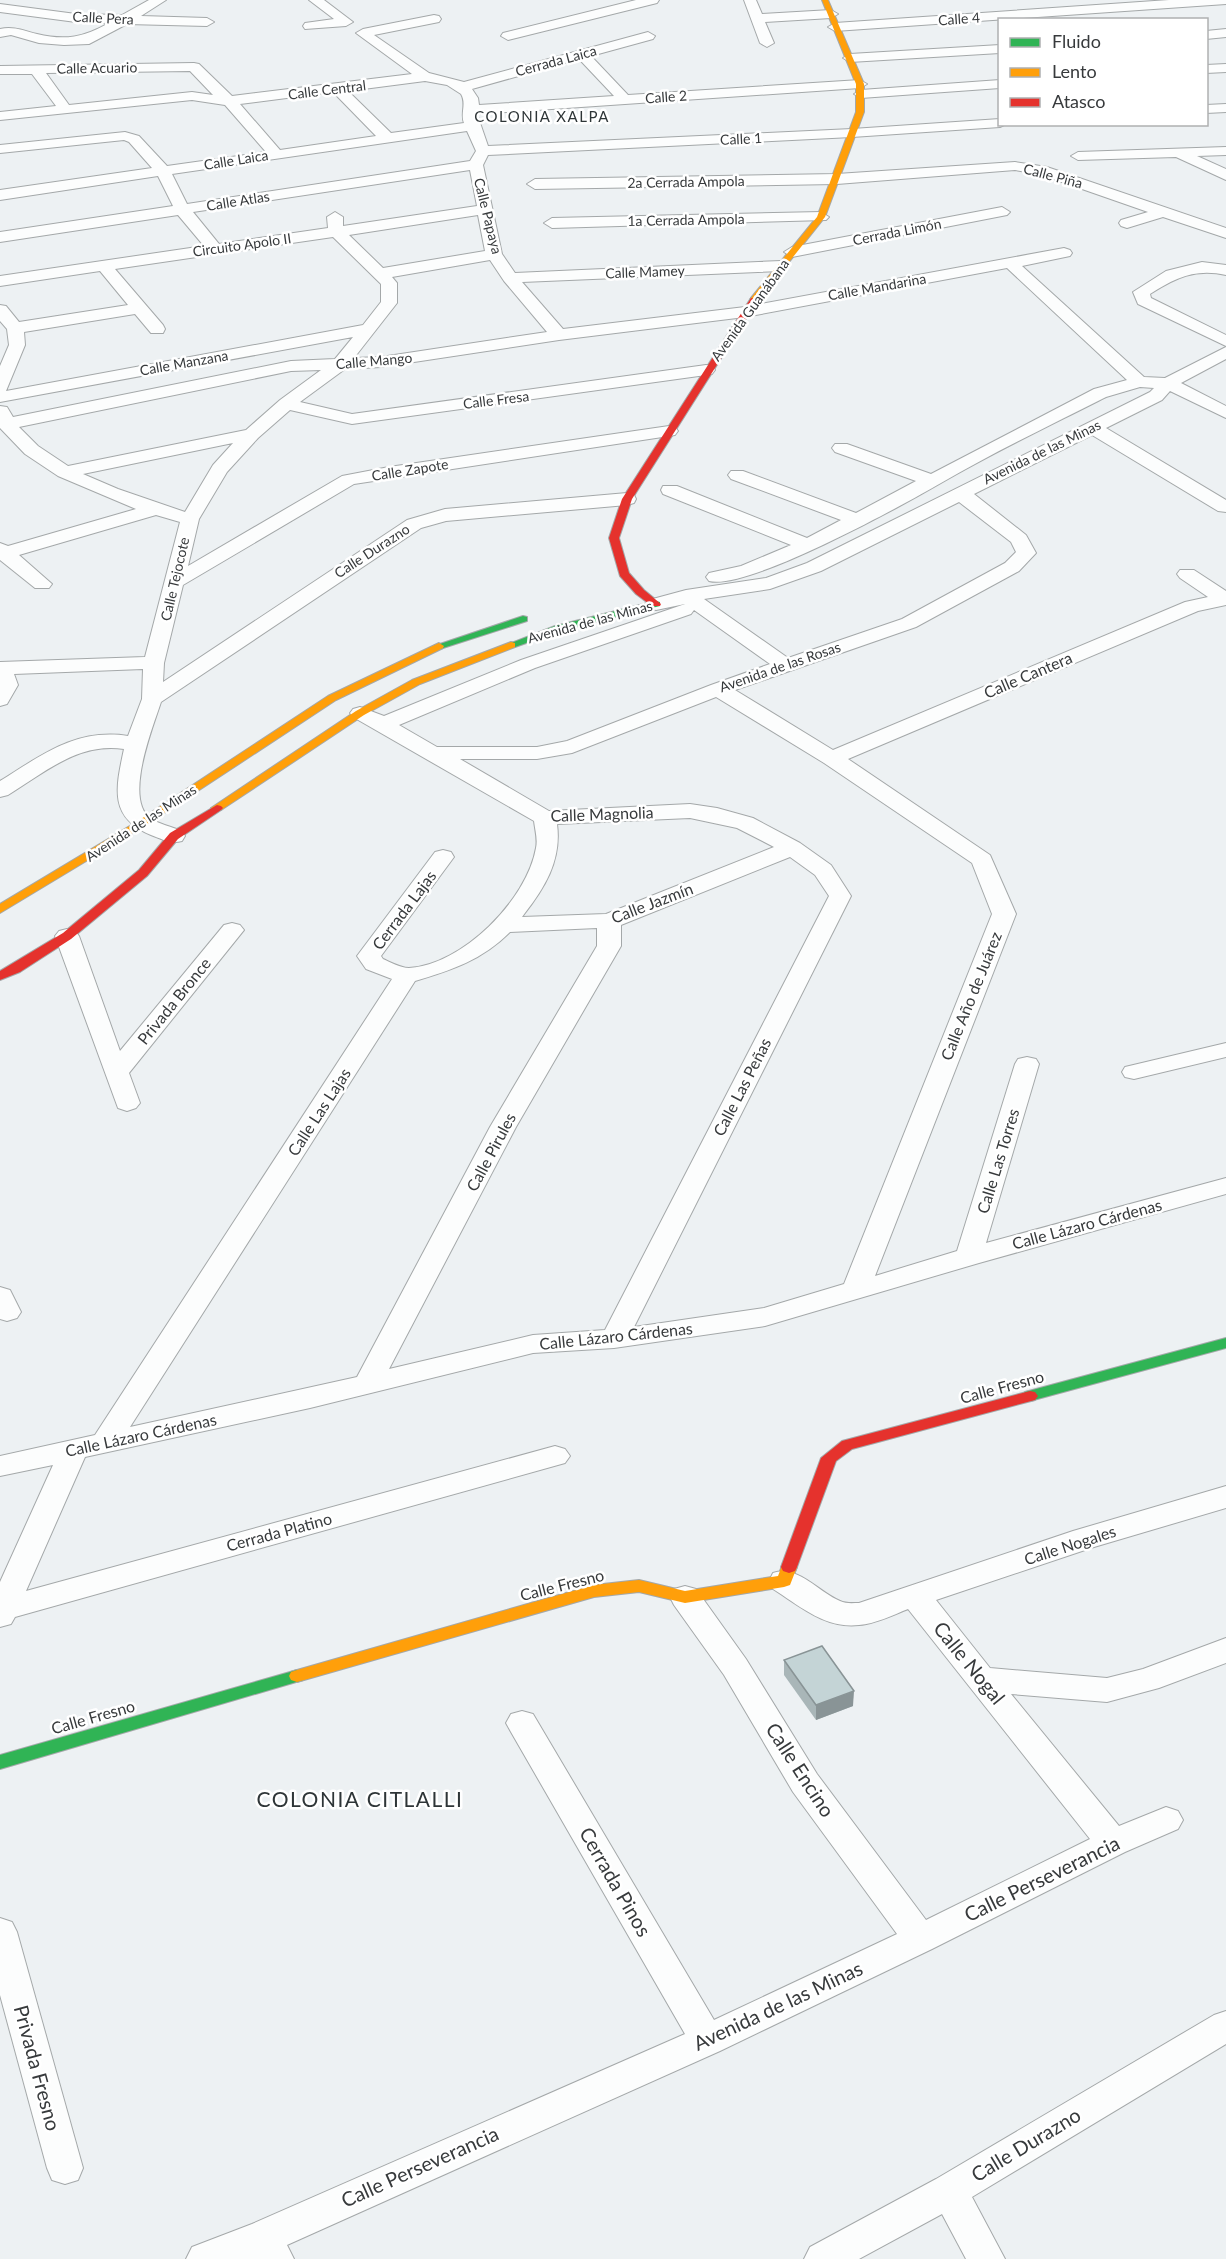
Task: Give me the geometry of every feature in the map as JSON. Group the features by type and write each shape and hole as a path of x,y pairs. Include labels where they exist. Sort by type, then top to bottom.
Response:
{"street":[{"path":"0,33 12,31 39,39 64,41 89,40 159,0"},
{"path":"310,26 346,22 316,0"},
{"path":"508,36 652,0"},
{"path":"825,0 861,89"},
{"name":"Calle 4","path":"757,18 833,21 1226,0"},
{"path":"750,1 767,43"},
{"name":"Calle Pera","path":"0,8 76,18 124,20 206,16 199,37"},
{"path":"434,19 363,33 425,77 452,81 463,87"},
{"path":"1208,35 1226,33"},
{"name":"Cerrada Laica","path":"463,87 648,36"},
{"path":"850,58 998,49"},
{"path":"582,54 625,100"},
{"name":"Calle Acuario","path":"0,70 194,67 202,78 228,101"},
{"path":"1208,69 1226,68"},
{"path":"36,69 65,109"},
{"name":"Calle Central","path":"0,116 192,96 228,101 425,77"},
{"name":"Calle 2","path":"472,118 625,100 998,84"},
{"name":"Calle Papaya","path":"463,87 470,97 484,210 494,254 510,278 560,335"},
{"path":"338,89 386,137"},
{"name":"Avenida Guanábana","path":"656,604 634,593 624,574 614,538 627,499 706,370 745,312 821,217 861,112 861,89"},
{"path":"228,101 275,153"},
{"path":"1208,109 1226,108"},
{"name":"Calle Laica","path":"0,195 386,137 472,118"},
{"name":"Calle 1","path":"479,158 998,123"},
{"path":"0,148 110,136 125,136 134,140 163,171 182,209 215,249"},
{"path":"1078,156 1226,151"},
{"path":"1179,154 1226,175"},
{"name":"Calle Atlas","path":"0,237 182,209 479,158"},
{"name":"Calle Piña","path":"837,179 1015,166 1042,170 1226,233"},
{"name":"2a Cerrada Ampola","path":"535,184 837,179"},
{"name":"Circuito Apolo II","path":"0,281 215,249 335,224 484,210"},
{"path":"1127,223 1166,211"},
{"name":"Cerrada Limón","path":"792,252 1002,212"},
{"name":"1a Cerrada Ampola","path":"552,223 821,217"},
{"path":"190,519 219,469 252,434 286,404 340,364 389,303 384,278 335,224"},
{"name":"Calle Mandarina","path":"745,312 1064,253"},
{"path":"384,278 494,254"},
{"path":"1010,263 1139,382 1168,383 1226,413"},
{"path":"104,266 158,329"},
{"name":"Calle Mamey","path":"510,278 780,266"},
{"path":"1226,270 1207,266 1186,267 1141,292 1144,301 1226,341"},
{"path":"0,387 17,345 5,317 139,308"},
{"name":"Calle Mango","path":"3,416 291,366 381,362 560,335 745,312"},
{"name":"Calle Manzana","path":"0,397 367,329"},
{"name":"Avenida de las Minas","path":"0,976 16,969 67,936 143,873 174,836 360,713 416,682 559,628 656,604 692,601 770,583 803,571 1156,396 1168,383 1226,352"},
{"name":"Calle Fresa","path":"286,404 352,419 706,370"},
{"name":"Avenida de las Minas","path":"634,593 747,570 807,545 933,482 1100,393 1139,382"},
{"name":"Calle Tejocote","path":"3,416 26,444 64,472 105,491 190,519 154,663 152,699 136,744 130,773 129,805 142,823"},
{"path":"1092,427 1225,507"},
{"name":"Calle Zapote","path":"176,581 251,540 327,491 349,480 389,472 669,431"},
{"path":"64,472 252,434"},
{"path":"841,448 933,482"},
{"path":"737,475 858,520"},
{"path":"670,490 807,545"},
{"name":"Avenida de las Rosas","path":"432,753 537,753 572,747 718,689 909,623 1012,567 1026,553 1019,539 960,493"},
{"name":"Calle Durazno","path":"152,699 414,524 445,515 627,499"},
{"path":"2,552 155,509"},
{"path":"2,552 42,584"},
{"path":"1187,574 1225,599"},
{"name":"Calle Cantera","path":"832,758 1192,606 1225,599"},
{"path":"383,724 528,664 692,601 785,665"},
{"name":"Avenida de las Minas","path":"0,909 142,823 332,698 431,648 539,615"},
{"path":"0,700 8,685 1,668 154,663"},
{"name":"Calle Año de Juárez","path":"718,689 832,758 982,860 1004,915 855,1292"},
{"name":"Calle Magnolia","path":"360,713 545,818 699,812 745,823 792,848"},
{"path":"0,790 77,746 93,741 110,740 136,744"},
{"path":"406,976 455,961 488,942 505,925 541,872 548,847 545,818"},
{"path":"142,823 174,836"},
{"name":"Calle Jazmín","path":"505,925 609,921 792,848"},
{"name":"Calle Las Peñas","path":"614,1339 840,896 823,870 792,848"},
{"name":"Cerrada Lajas","path":"406,976 374,964 369,956 443,857"},
{"name":"Calle Pirules","path":"367,1384 503,1127 609,946 609,921"},
{"name":"Privada Bronce","path":"116,1072 232,930"},
{"path":"67,936 127,1102"},
{"name":"Calle Las Lajas","path":"105,1443 406,976"},
{"path":"1134,1072 1226,1050"},
{"name":"Calle Las Torres","path":"969,1257 1027,1064"},
{"name":"Calle Lázaro Cárdenas","path":"0,1466 367,1384 533,1344 614,1339 765,1317 969,1257 1226,1186"},
{"name":"Calle Fresno","path":"0,1762 594,1592 639,1586 685,1597 784,1581 820,1475 829,1458 848,1445 1226,1343"},
{"path":"2,1612 74,1450"},
{"name":"Cerrada Platino","path":"2,1612 555,1456"},
{"name":"Calle Nogales","path":"915,1596 1084,1539 1226,1497"},
{"path":"784,1581 837,1614 860,1614 915,1596"},
{"name":"Calle Nogal","path":"915,1596 1113,1843"},
{"name":"Calle Encino","path":"685,1597 735,1668 805,1783 920,1939"},
{"path":"982,1679 1107,1690 1148,1680 1226,1650"},
{"name":"Cerrada Pinos","path":"522,1724 707,2040"},
{"name":"Calle Perseverancia","path":"920,1939 1113,1843 1166,1820"},
{"name":"Privada Fresno","path":"0,1932 65,2168"},
{"name":"Avenida de las Minas","path":"635,2072 920,1939"},
{"name":"Calle Durazno","path":"823,2259 949,2191 1226,2026"},
{"name":"Calle Perseverancia","path":"205,2259 269,2248 635,2072"},
{"path":"949,2191 986,2259"}],"building":[{"path":"822,1646 854,1691 816,1705 784,1660"}],"traffic: fast":[{"path":"511,645 559,628 656,604"},
{"path":"439,646 523,619"},
{"path":"1030,1396 1226,1343"},
{"path":"0,1762 297,1676"}],"traffic: slow":[{"path":"754,300 821,217 860,112 860,84 825,0"},
{"path":"217,808 360,713 416,682 511,645"},
{"path":"0,909 142,823 332,698 439,646"},
{"path":"297,1676 594,1591 639,1586 685,1597 784,1581 789,1567"}],"traffic: jam":[{"path":"656,604 640,592 624,574 614,538 627,499 754,300"},
{"path":"0,976 16,969 67,936 143,873 174,836 217,808"},
{"path":"789,1567 829,1458 847,1445 1030,1396"}],"district":[{"name":"COLONIA XALPA","path":"542,117"},
{"name":"COLONIA CITLALLI","path":"360,1800"}]}
